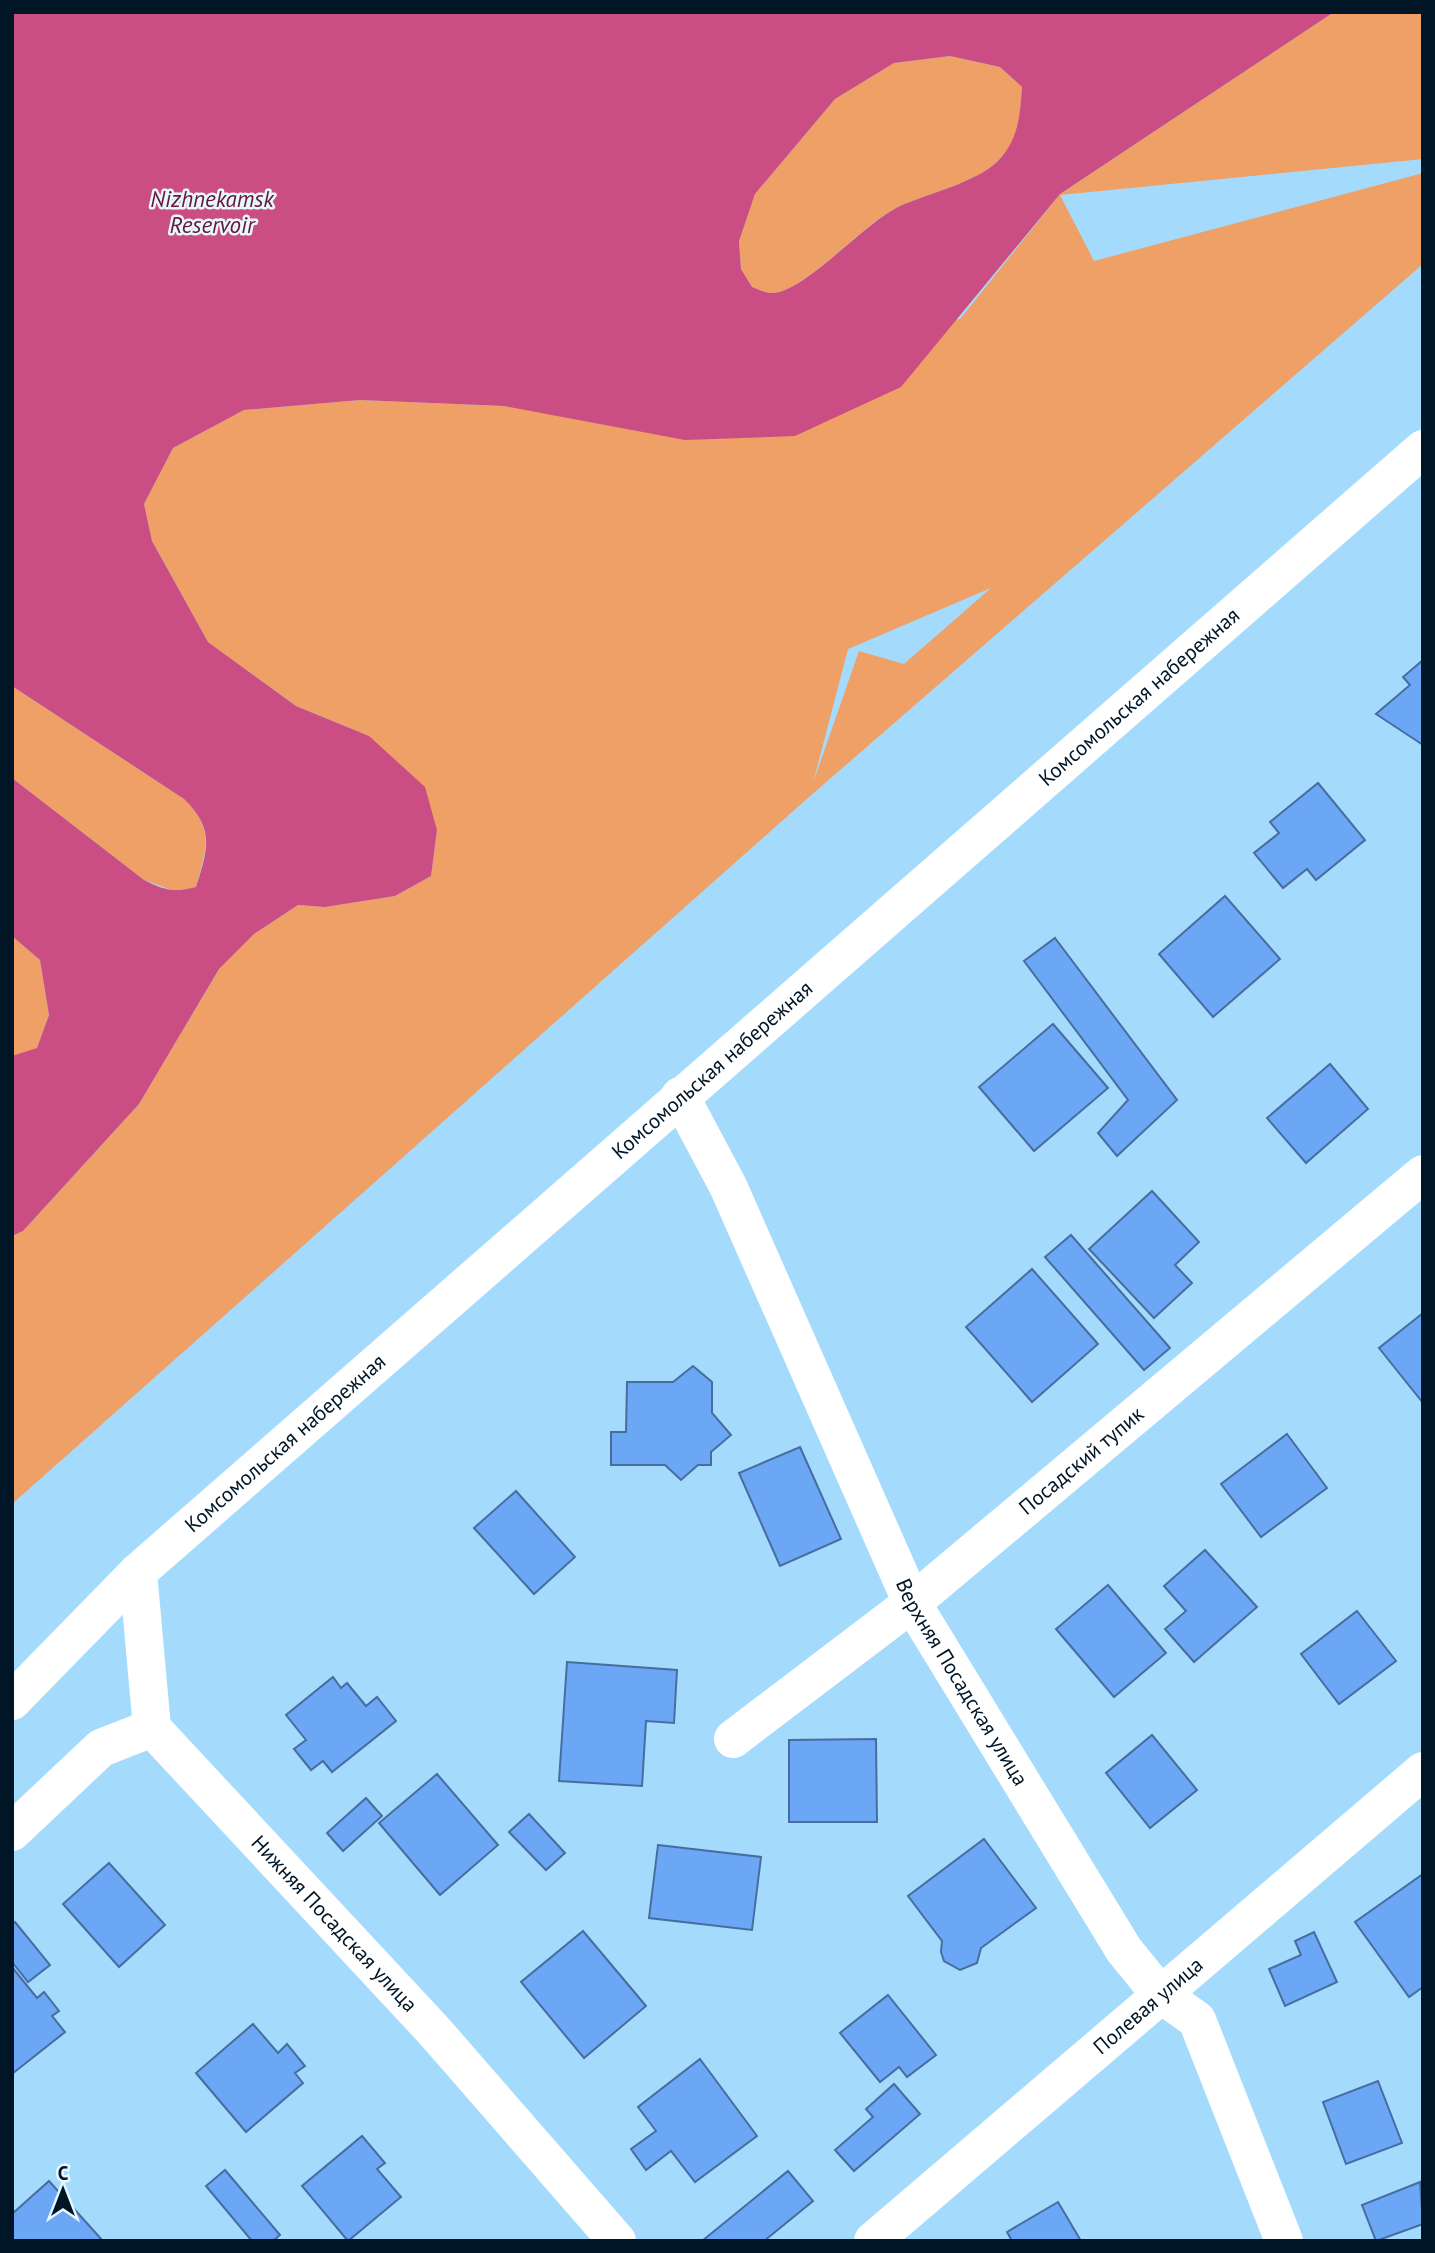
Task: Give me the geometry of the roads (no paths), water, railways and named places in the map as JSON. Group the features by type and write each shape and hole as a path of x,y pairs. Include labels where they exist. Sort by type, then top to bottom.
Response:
{"street":[{"name":"Комсомольская набережная","path":"12,1701 138,1572 1423,449"},
{"name":"Верхняя Посадская улица","path":"680,1096 727,1186 912,1603 1124,1950 1159,1993 1197,2020 1284,2241"},
{"name":"Посадский тупик","path":"733,1739 912,1603 1423,1174"},
{"path":"12,1832 101,1748 152,1728 138,1572"},
{"name":"Нижняя Посадская улица","path":"152,1728 435,2032 617,2241"},
{"name":"Полевая улица","path":"873,2241 1159,1993 1423,1771"}],"water":[{"name":"Nizhnekamsk Reservoir","path":"12,12 1334,12 1060,194 901,387 795,436 685,440 504,406 360,400 244,410 173,448 144,504 152,541 208,642 296,706 369,736 425,787 437,830 431,876 395,896 325,907 298,905 254,934 219,969 139,1104 23,1231 12,1236 12,1056 37,1048 49,1015 40,960 12,936 12,778 144,880 163,888 182,890 196,887 204,861 206,840 201,820 184,799 12,686","holes":["950,56 1000,67 1022,87 1014,135 998,161 978,175 886,214 801,282 772,293 752,287 741,269 739,241 755,194 835,99 894,63"]}]}
